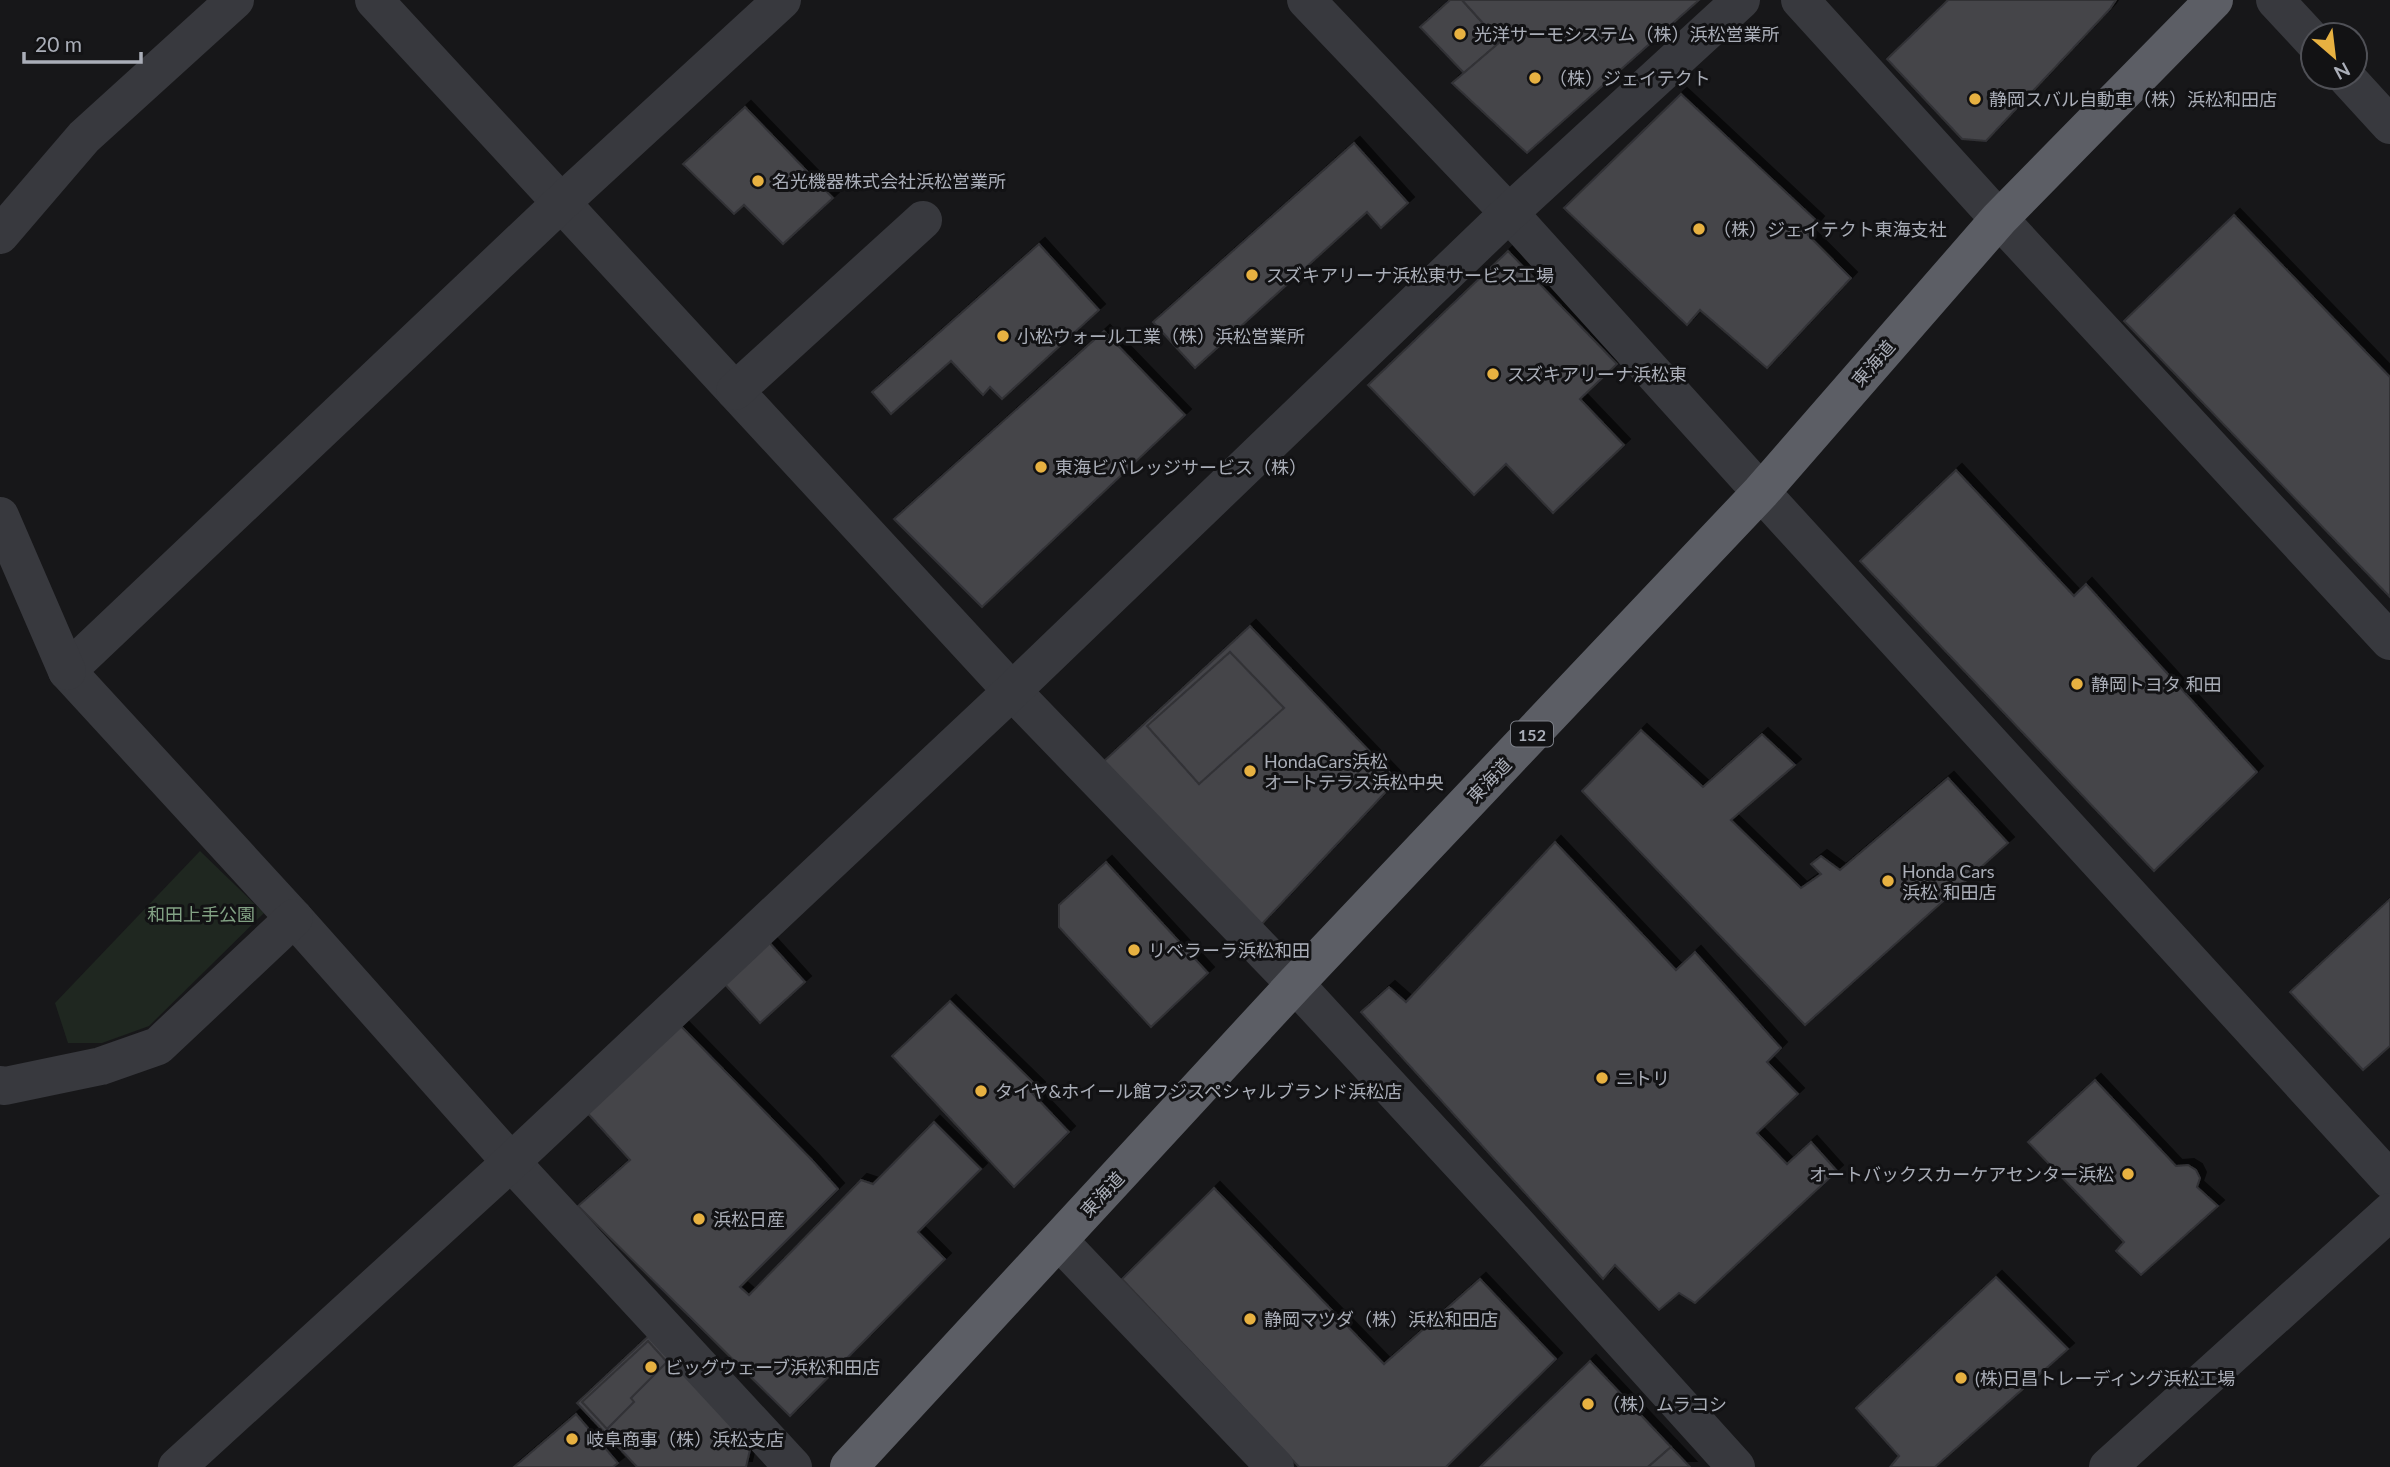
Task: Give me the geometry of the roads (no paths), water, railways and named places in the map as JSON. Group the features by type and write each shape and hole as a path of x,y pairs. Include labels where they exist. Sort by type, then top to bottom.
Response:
{"highway":[{"name":"東海道","path":"849,1467 1294,984 1761,492 1998,219 2214,0"}],"street":[{"path":"0,235 84,137 234,0"},
{"path":"374,0 1012,691 1294,984 1522,1230 1736,1467"},
{"path":"67,671 562,202 782,0"},
{"path":"1306,0 1509,213 2390,1180"},
{"path":"177,1467 511,1162 1012,691 1509,213 1741,0"},
{"path":"1800,0 1998,219 2390,640"},
{"path":"2275,0 2299,26"},
{"path":"2359,91 2390,125"},
{"path":"735,391 923,220"},
{"path":"0,516 67,671 294,918 511,1162 793,1467"},
{"path":"0,1085 101,1066 158,1046 294,918"},
{"path":"2108,1467 2390,1212"},
{"path":"1059,1241 1275,1467"}],"place":[{"name":"光洋サーモシステム（株）浜松営業所","path":"1460,34"},
{"name":"（株）ジェイテクト","path":"1535,78"},
{"name":"静岡スバル自動車（株）浜松和田店","path":"1975,99"},
{"name":"名光機器株式会社浜松営業所","path":"758,181"},
{"name":"（株）ジェイテクト東海支社","path":"1699,229"},
{"name":"スズキアリーナ浜松東サービス工場","path":"1252,275"},
{"name":"小松ウォール工業（株）浜松営業所","path":"1003,336"},
{"name":"スズキアリーナ浜松東","path":"1493,374"},
{"name":"東海ビバレッジサービス（株）","path":"1041,467"},
{"name":"静岡トヨタ 和田","path":"2077,684"},
{"name":"HondaCars浜松 オートテラス浜松中央","path":"1250,771"},
{"name":"Honda Cars 浜松 和田店","path":"1888,881"},
{"name":"リベラーラ浜松和田","path":"1134,950"},
{"name":"ニトリ","path":"1602,1078"},
{"name":"タイヤ&ホイール館フジスペシャルブランド浜松店","path":"981,1091"},
{"name":"オートバックスカーケアセンター浜松","path":"2128,1174"},
{"name":"浜松日産","path":"699,1219"},
{"name":"静岡マツダ（株）浜松和田店","path":"1250,1319"},
{"name":"ビッグウェーブ浜松和田店","path":"651,1367"},
{"name":"(株)日昌トレーディング浜松工場","path":"1961,1378"},
{"name":"（株）ムラコシ","path":"1588,1404"},
{"name":"岐阜商事（株）浜松支店","path":"572,1439"}],"park label":[{"name":"和田上手公園","path":"201,914"}]}
